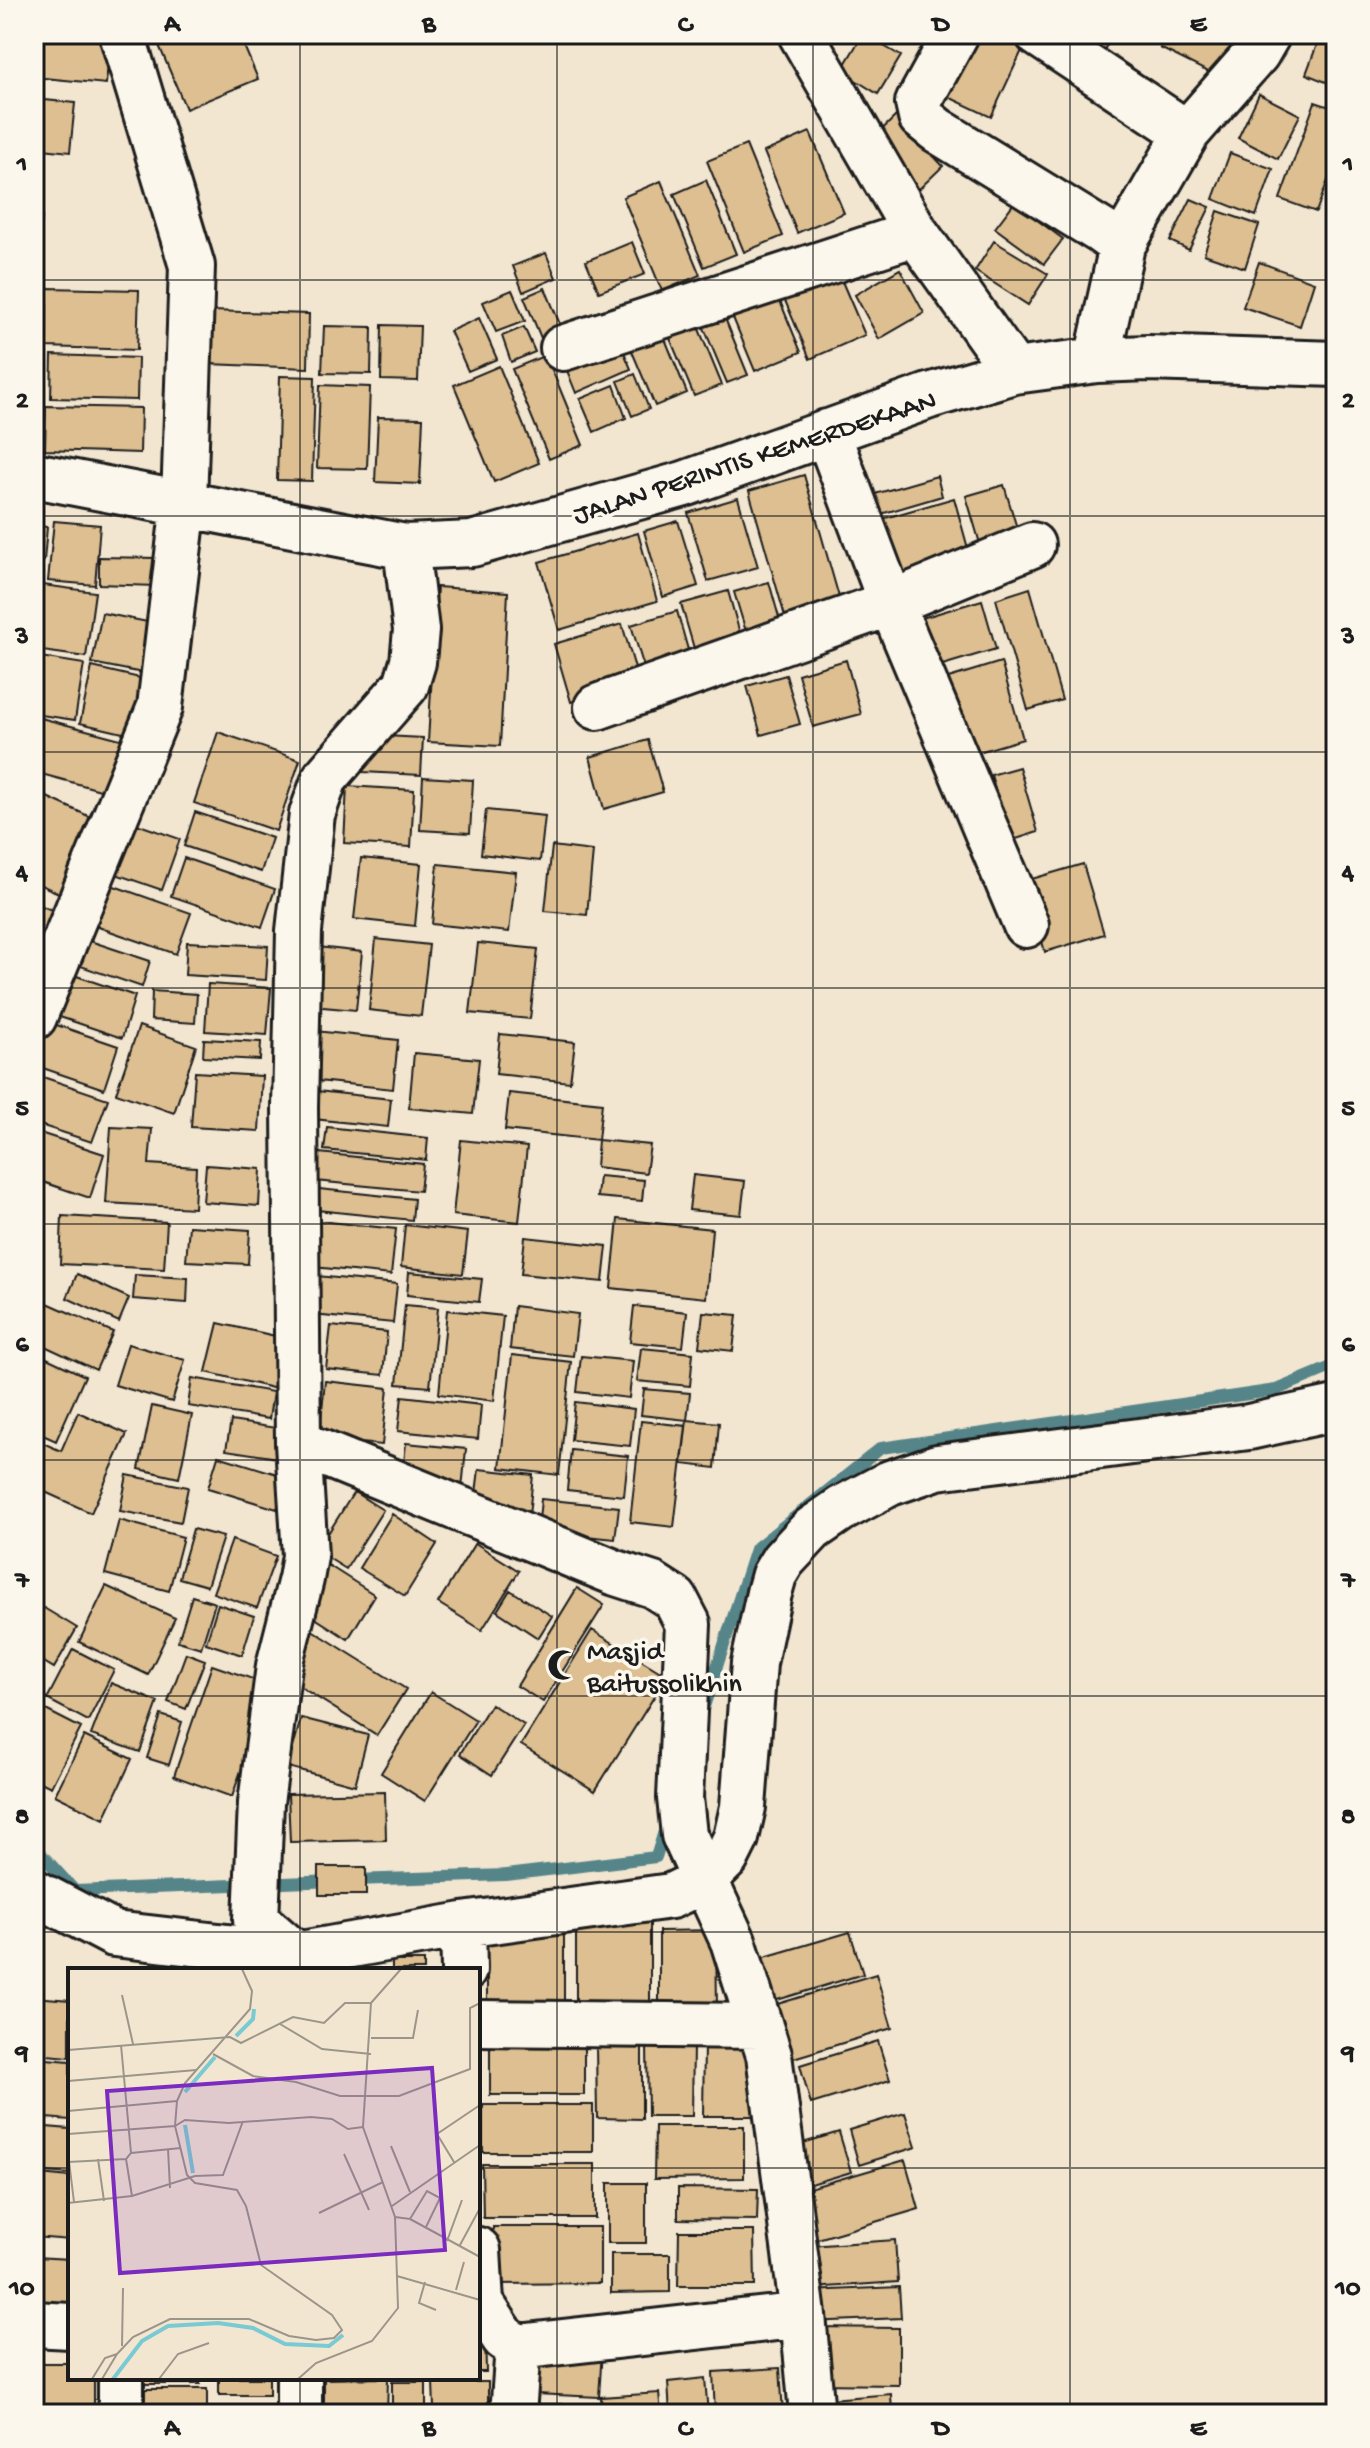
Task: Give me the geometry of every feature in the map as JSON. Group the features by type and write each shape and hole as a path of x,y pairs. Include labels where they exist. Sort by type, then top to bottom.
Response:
{"street":[{"path":"34,1017 160,707 184,503 192,266 122,34"},
{"path":"801,34 916,233 1014,371"},
{"path":"956,34 918,103 921,117 1122,246"},
{"path":"1038,34 1187,133"},
{"path":"1097,360 1122,246 1187,133 1257,53 1268,34"},
{"path":"563,348 916,233"},
{"name":"JALAN PERINTIS KEMERDEKAAN","path":"34,475 406,547 472,544 684,484 929,396 1014,371 1097,360 1219,359 1336,364"},
{"path":"827,432 891,603 1026,925"},
{"path":"597,707 891,603 1032,545"},
{"path":"295,1963 256,1902 261,1803 279,1666 305,1556 298,1443 295,1107 299,931 312,814 325,778 406,685 413,662 416,630 406,547"},
{"path":"34,1892 114,1952 295,1963 463,1925 671,1896 704,1880 726,1858 736,1838 743,1807 754,1663 774,1575 798,1543 826,1519 890,1483 937,1467 1249,1427 1336,1408"},
{"path":"298,1443 616,1573 653,1585 675,1599 688,1624 680,1798 684,1835 733,1941 769,2055 803,2315 812,2414"},
{"path":"463,1925 464,1968"},
{"path":"480,2023 760,2026"},
{"path":"480,2304 504,2338 518,2347 803,2315"},
{"path":"34,2324 68,2326"},
{"path":"513,2414 518,2347"},
{"path":"121,2380 121,2414"},
{"path":"299,2380 299,2414"}],"building":[{"path":"34,34 110,41 106,84 34,77"},
{"path":"180,34 239,34 258,79 186,109 158,43"},
{"path":"863,34 901,56 878,94 841,71"},
{"path":"966,34 1004,34 1025,44 991,117 940,93"},
{"path":"1049,34 1114,34 1095,64"},
{"path":"1167,34 1238,34 1216,76 1160,48"},
{"path":"1321,34 1336,38 1336,86 1306,74"},
{"path":"1259,94 1300,115 1278,159 1238,138"},
{"path":"34,99 75,103 70,152 34,148"},
{"path":"1315,102 1336,109 1336,159 1316,212 1280,199"},
{"path":"896,116 943,166 915,193 867,144"},
{"path":"810,132 844,213 797,233 764,152"},
{"path":"746,145 783,236 744,252 707,161"},
{"path":"1230,153 1273,169 1256,216 1213,199"},
{"path":"706,180 736,254 704,267 674,194"},
{"path":"661,181 700,275 662,291 623,197"},
{"path":"1191,199 1210,207 1189,250 1170,241"},
{"path":"1014,203 1063,239 1044,264 995,228"},
{"path":"1218,211 1259,225 1245,268 1204,254"},
{"path":"34,215 42,216 35,284 34,284"},
{"path":"994,241 1048,274 1028,305 975,271"},
{"path":"632,242 645,274 599,292 586,261"},
{"path":"546,253 556,278 523,292 513,266"},
{"path":"1259,262 1314,282 1300,326 1243,307"},
{"path":"900,269 924,313 879,339 855,295"},
{"path":"838,272 865,335 810,359 783,296"},
{"path":"47,288 139,290 137,350 46,347"},
{"path":"545,288 564,334 543,343 524,297"},
{"path":"775,289 801,352 755,371 729,308"},
{"path":"512,290 525,321 496,332 483,302"},
{"path":"720,306 748,375 727,383 699,316"},
{"path":"211,311 309,314 308,368 209,364"},
{"path":"692,312 722,385 694,396 664,324"},
{"path":"479,318 497,359 468,371 450,331"},
{"path":"659,324 687,393 655,406 626,337"},
{"path":"382,325 420,326 418,381 381,380"},
{"path":"324,326 372,327 371,374 322,373"},
{"path":"524,327 535,352 511,362 502,336"},
{"path":"34,329 40,330 35,387 34,387"},
{"path":"619,340 631,369 576,393 564,363"},
{"path":"52,355 138,358 137,400 51,398"},
{"path":"546,355 583,445 549,459 512,369"},
{"path":"499,366 539,463 494,482 454,385"},
{"path":"635,374 649,409 632,416 618,381"},
{"path":"280,376 315,377 312,481 277,480"},
{"path":"320,385 370,387 367,469 317,468"},
{"path":"614,385 626,418 594,432 580,399"},
{"path":"46,406 141,408 140,453 45,450"},
{"path":"378,417 423,418 420,484 375,482"},
{"path":"804,475 843,611 788,627 749,491"},
{"path":"937,476 942,496 881,514 875,494"},
{"path":"1004,485 1019,535 981,547 966,496"},
{"path":"738,498 758,567 708,581 688,513"},
{"path":"954,498 969,552 897,574 882,519"},
{"path":"54,521 100,525 95,585 48,581"},
{"path":"678,521 698,586 663,597 644,531"},
{"path":"34,526 47,527 44,561 34,560"},
{"path":"638,533 657,601 559,630 539,562"},
{"path":"99,557 157,558 156,586 99,584"},
{"path":"34,567 41,568 37,609 34,608"},
{"path":"769,582 782,628 748,638 734,592"},
{"path":"43,585 95,592 86,657 35,650"},
{"path":"437,587 508,592 500,746 428,742"},
{"path":"1030,588 1062,700 1028,710 996,599"},
{"path":"728,591 742,641 696,655 681,604"},
{"path":"982,600 996,649 926,670 912,621"},
{"path":"677,611 694,671 649,684 631,625"},
{"path":"102,613 163,625 153,675 92,663"},
{"path":"622,624 639,682 571,702 554,644"},
{"path":"34,656 84,664 75,720 34,714"},
{"path":"846,660 861,714 813,727 798,674"},
{"path":"1001,662 1023,739 965,756 942,680"},
{"path":"92,667 153,681 140,737 80,723"},
{"path":"786,675 800,724 761,735 747,686"},
{"path":"37,717 128,741 115,794 34,772 34,727"},
{"path":"218,732 300,760 276,831 194,803"},
{"path":"366,735 423,738 421,775 363,772"},
{"path":"648,740 663,792 604,809 590,757"},
{"path":"1019,767 1038,832 1010,841 991,775"},
{"path":"423,777 473,780 470,833 420,830"},
{"path":"347,786 414,790 411,847 344,843"},
{"path":"47,797 97,820 63,895 34,882 34,826"},
{"path":"486,810 545,816 540,861 481,854"},
{"path":"195,812 272,838 261,872 184,846"},
{"path":"122,819 180,839 162,890 104,870"},
{"path":"552,846 593,851 587,915 545,911"},
{"path":"184,858 275,889 262,927 171,896"},
{"path":"361,858 421,864 415,926 354,919"},
{"path":"438,864 516,872 509,932 432,924"},
{"path":"1083,864 1104,934 1045,952 1025,881"},
{"path":"97,880 191,913 176,954 84,922"},
{"path":"35,903 66,916 34,966 34,906"},
{"path":"75,936 150,961 142,987 66,961"},
{"path":"376,939 429,945 421,1016 369,1010"},
{"path":"187,942 268,946 266,980 185,975"},
{"path":"478,943 538,949 530,1019 470,1013"},
{"path":"318,947 362,952 356,1010 312,1006"},
{"path":"62,971 135,996 122,1038 48,1013"},
{"path":"208,984 271,988 267,1035 205,1031"},
{"path":"152,991 197,994 195,1023 151,1020"},
{"path":"45,1021 118,1046 104,1089 34,1065 34,1053"},
{"path":"139,1026 196,1046 174,1113 116,1093"},
{"path":"315,1031 398,1040 393,1089 309,1080"},
{"path":"500,1034 575,1042 570,1082 496,1074"},
{"path":"204,1039 261,1042 260,1060 203,1057"},
{"path":"414,1053 479,1059 473,1114 409,1108"},
{"path":"195,1072 262,1076 259,1131 191,1127"},
{"path":"34,1074 108,1099 92,1142 34,1123"},
{"path":"317,1091 391,1099 388,1127 314,1119"},
{"path":"509,1093 602,1103 598,1140 505,1130"},
{"path":"111,1127 152,1129 149,1164 196,1167 194,1208 106,1203"},
{"path":"327,1127 428,1138 426,1160 324,1150"},
{"path":"34,1131 104,1154 90,1198 34,1179"},
{"path":"461,1140 527,1147 519,1222 453,1215"},
{"path":"598,1140 650,1145 646,1173 596,1167"},
{"path":"319,1153 423,1164 420,1191 315,1181"},
{"path":"206,1165 261,1169 259,1206 203,1202"},
{"path":"693,1175 745,1181 741,1215 689,1210"},
{"path":"599,1176 644,1180 642,1201 597,1197"},
{"path":"319,1189 414,1199 412,1220 317,1210"},
{"path":"62,1216 167,1222 164,1269 60,1264"},
{"path":"618,1219 712,1229 706,1298 611,1288"},
{"path":"319,1221 396,1229 391,1275 314,1267"},
{"path":"405,1225 468,1232 463,1274 401,1267"},
{"path":"189,1226 250,1230 248,1264 186,1261"},
{"path":"525,1237 607,1246 603,1282 521,1274"},
{"path":"409,1272 482,1279 479,1302 407,1295"},
{"path":"77,1274 129,1298 119,1322 67,1298"},
{"path":"135,1275 188,1278 187,1303 133,1299"},
{"path":"317,1276 397,1284 393,1323 313,1315"},
{"path":"43,1301 113,1332 96,1370 34,1341 34,1320"},
{"path":"405,1305 438,1308 430,1387 397,1384"},
{"path":"514,1306 578,1314 573,1356 510,1349"},
{"path":"634,1306 687,1312 683,1347 630,1342"},
{"path":"447,1310 503,1316 494,1401 439,1394"},
{"path":"703,1312 737,1315 733,1351 699,1347"},
{"path":"218,1323 293,1340 281,1390 206,1372"},
{"path":"331,1326 387,1332 383,1375 326,1369"},
{"path":"128,1344 185,1360 172,1402 115,1385"},
{"path":"641,1348 693,1353 690,1386 637,1381"},
{"path":"34,1352 85,1376 56,1441 34,1431"},
{"path":"512,1355 571,1362 559,1475 500,1468"},
{"path":"581,1356 633,1361 629,1398 577,1392"},
{"path":"192,1378 273,1392 269,1419 188,1406"},
{"path":"325,1381 388,1388 382,1445 319,1439"},
{"path":"644,1389 690,1393 687,1420 641,1415"},
{"path":"402,1396 481,1405 478,1439 398,1431"},
{"path":"575,1402 634,1409 630,1446 571,1440"},
{"path":"152,1406 192,1415 179,1478 139,1469"},
{"path":"78,1412 127,1434 91,1513 34,1487 34,1439 61,1451"},
{"path":"687,1420 719,1423 715,1468 682,1464"},
{"path":"231,1421 289,1430 285,1459 226,1450"},
{"path":"641,1421 686,1426 674,1527 630,1522"},
{"path":"406,1443 466,1449 462,1489 402,1482"},
{"path":"571,1450 628,1456 624,1496 567,1490"},
{"path":"218,1456 287,1477 277,1509 208,1488"},
{"path":"479,1469 533,1475 529,1516 474,1510"},
{"path":"127,1475 188,1487 181,1522 120,1511"},
{"path":"354,1492 383,1510 346,1569 317,1551"},
{"path":"541,1499 619,1507 615,1539 538,1531"},
{"path":"392,1514 437,1544 405,1596 359,1568"},
{"path":"119,1520 183,1537 169,1591 105,1574"},
{"path":"193,1529 223,1537 207,1586 179,1578"},
{"path":"232,1540 276,1556 257,1608 213,1593"},
{"path":"475,1543 519,1571 482,1630 438,1603"},
{"path":"328,1565 375,1595 348,1639 301,1609"},
{"path":"106,1586 175,1618 148,1675 79,1642"},
{"path":"577,1588 604,1605 543,1702 517,1686"},
{"path":"510,1590 552,1616 538,1638 497,1611"},
{"path":"192,1596 215,1603 201,1648 178,1641"},
{"path":"34,1602 77,1628 54,1668 34,1656"},
{"path":"218,1604 254,1616 242,1655 206,1643"},
{"path":"309,1628 406,1689 377,1735 280,1674"},
{"path":"592,1630 667,1676 595,1791 521,1745"},
{"path":"73,1649 114,1670 88,1721 47,1699"},
{"path":"186,1653 205,1660 186,1709 168,1702"},
{"path":"212,1665 270,1685 232,1797 174,1776"},
{"path":"111,1683 158,1702 140,1752 91,1735"},
{"path":"431,1692 476,1720 425,1801 381,1773"},
{"path":"34,1704 81,1728 51,1787 34,1779"},
{"path":"491,1704 524,1725 492,1775 460,1754"},
{"path":"161,1715 182,1722 169,1765 147,1758"},
{"path":"301,1718 368,1735 355,1785 288,1767"},
{"path":"84,1736 132,1759 104,1819 55,1795"},
{"path":"385,1792 386,1840 290,1842 288,1794"},
{"path":"319,1867 366,1867 366,1895 319,1895"},
{"path":"576,1921 650,1921 650,2013 576,2013"},
{"path":"487,1925 564,1925 564,2022 487,2022"},
{"path":"716,1930 717,2012 659,2012 659,1931"},
{"path":"850,1932 863,1974 764,2004 751,1961"},
{"path":"392,1961 424,1961 424,1968 392,1968"},
{"path":"876,1974 892,2028 787,2060 771,2006"},
{"path":"34,1997 68,2000 68,2057 34,2054"},
{"path":"490,2038 584,2038 584,2095 490,2095"},
{"path":"878,2041 890,2080 811,2104 800,2065"},
{"path":"596,2043 642,2043 642,2119 597,2118"},
{"path":"647,2044 693,2044 692,2116 648,2116"},
{"path":"704,2044 755,2044 756,2116 703,2116"},
{"path":"34,2058 68,2061 68,2120 34,2117"},
{"path":"483,2105 593,2105 593,2152 483,2152"},
{"path":"905,2113 916,2147 859,2165 849,2130"},
{"path":"34,2126 68,2129 68,2174 34,2171"},
{"path":"655,2126 744,2126 744,2178 654,2179"},
{"path":"839,2132 851,2172 801,2187 790,2147"},
{"path":"905,2160 919,2209 811,2241 796,2192"},
{"path":"482,2164 595,2164 595,2218 483,2218"},
{"path":"39,2174 68,2177 68,2240 34,2237"},
{"path":"608,2183 646,2183 646,2243 608,2243"},
{"path":"678,2188 758,2189 757,2220 678,2219"},
{"path":"493,2227 600,2227 600,2283 493,2284"},
{"path":"679,2231 754,2231 755,2286 678,2286"},
{"path":"895,2240 898,2282 812,2288 809,2246"},
{"path":"611,2254 670,2254 670,2292 611,2293"},
{"path":"34,2257 68,2259 68,2306 34,2304"},
{"path":"899,2287 901,2318 810,2322 809,2291"},
{"path":"814,2327 899,2328 899,2385 814,2384"},
{"path":"480,2329 485,2329 486,2372 480,2372"},
{"path":"537,2347 602,2350 599,2397 535,2394"},
{"path":"34,2363 68,2363 68,2380 94,2380 94,2414 34,2414"},
{"path":"780,2368 783,2414 715,2414 713,2372"},
{"path":"705,2378 708,2414 670,2414 668,2382"},
{"path":"141,2380 200,2380 200,2384 141,2384"},
{"path":"219,2380 269,2380 269,2395 219,2395"},
{"path":"324,2380 388,2380 387,2414 324,2414"},
{"path":"392,2382 426,2382 426,2414 392,2414"},
{"path":"433,2382 488,2382 488,2409 434,2408"},
{"path":"142,2389 207,2389 207,2414 142,2414"},
{"path":"659,2393 661,2414 602,2414 601,2397"},
{"path":"891,2394 892,2414 820,2414 819,2400"},
{"path":"533,2404 593,2404 593,2414 533,2414"},
{"path":"219,2407 275,2407 275,2414 219,2414"}],"waterway":[{"path":"701,1716 755,1549 881,1448 1276,1390 1336,1365"},
{"path":"353,1880 506,1875 656,1857 666,1825"},
{"path":"34,1846 75,1891 335,1881"}],"place":[{"name":"Masjid Baitussolikhin","path":"563,1665"}]}
